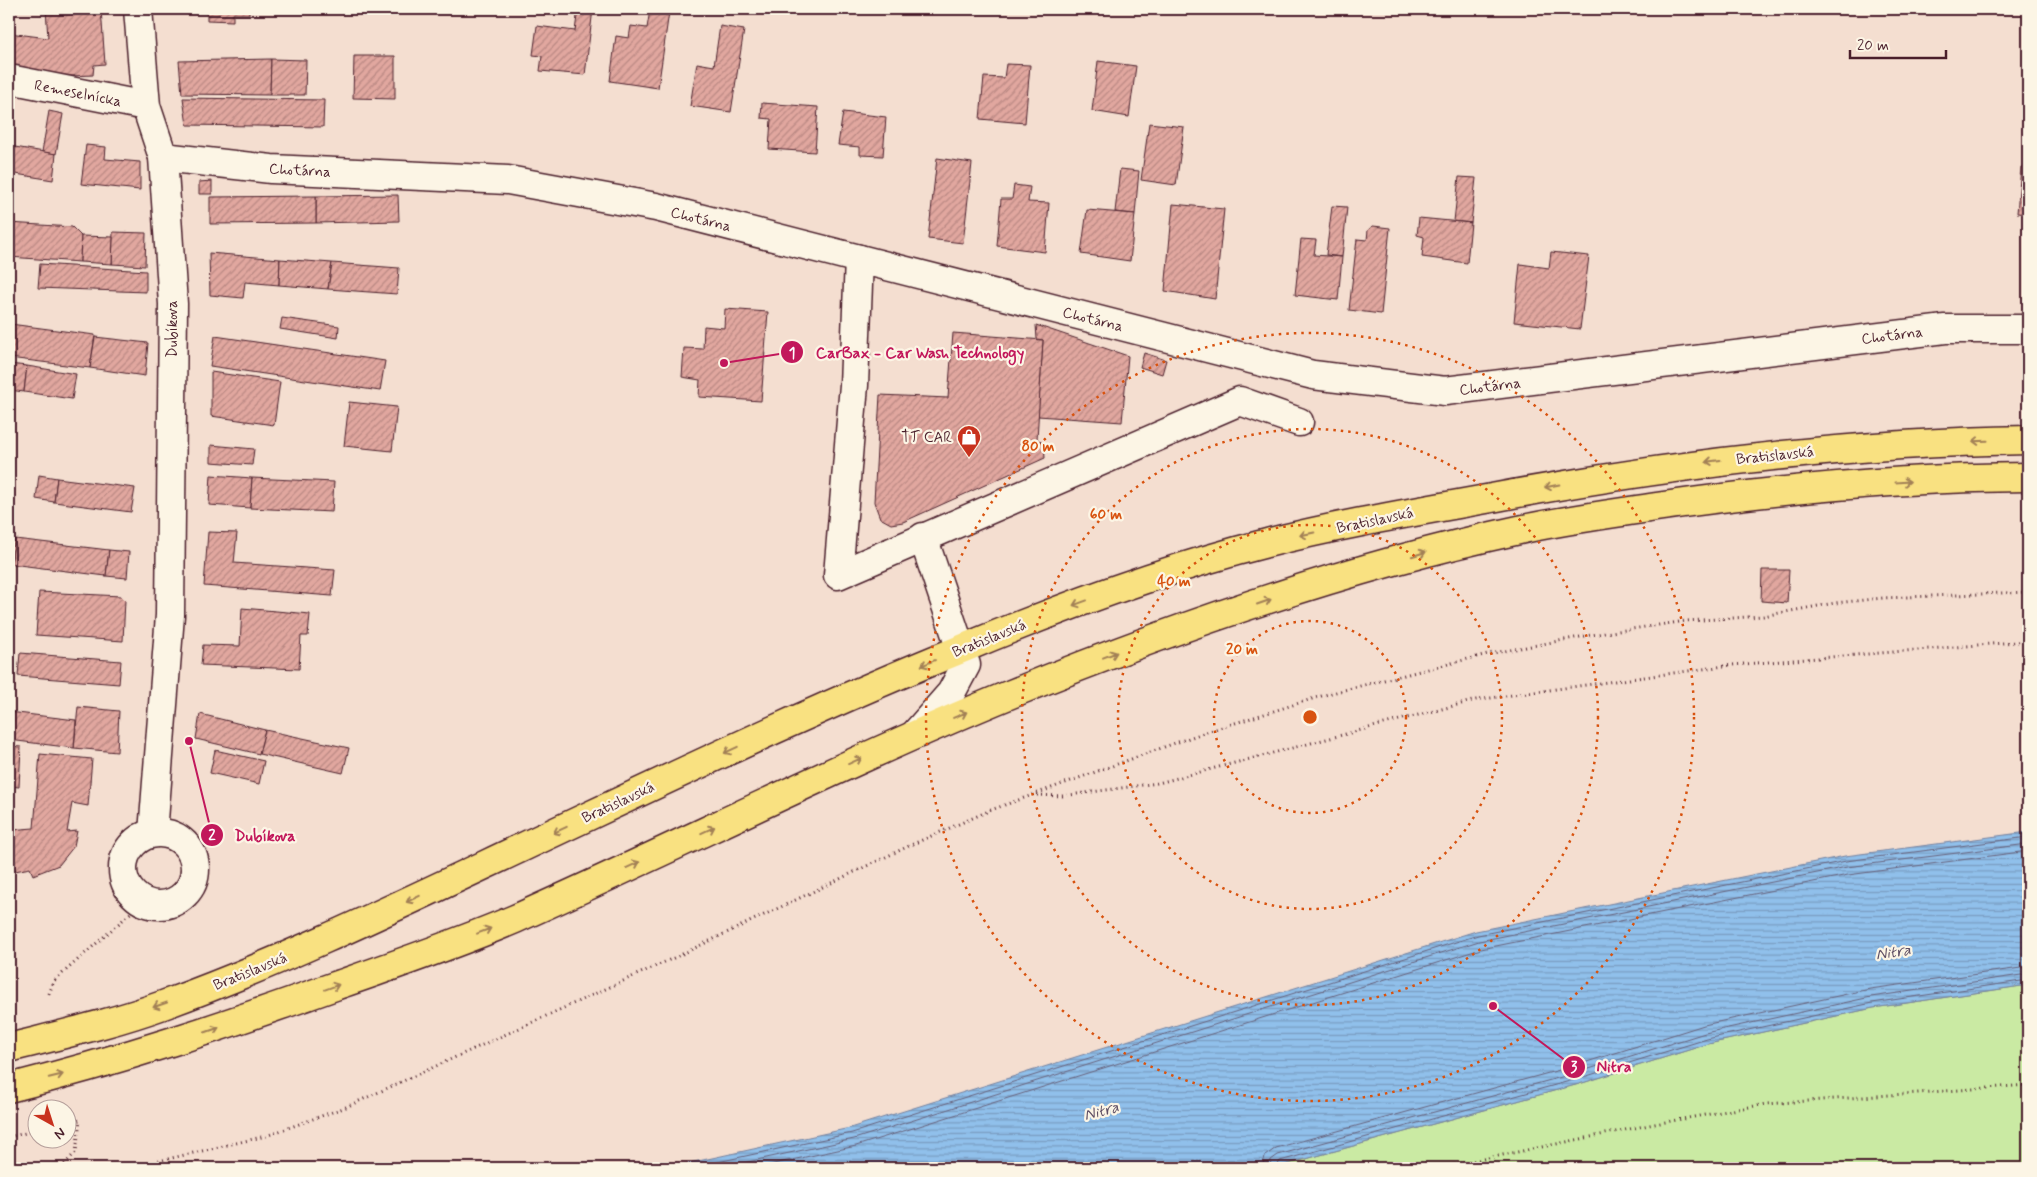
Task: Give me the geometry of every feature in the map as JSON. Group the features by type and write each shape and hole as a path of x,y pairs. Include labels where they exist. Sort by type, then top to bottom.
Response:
{"main road":[{"name":"Bratislavská","path":"9,1048 157,1007 271,963 775,729 961,648 1039,618 1198,562 1270,542 1424,510 1602,477 1714,461 1842,448 2028,440"},
{"path":"9,1088 172,1043 392,966 509,921 915,734 1138,645 1287,594 1428,551 1523,528 1724,497 1922,481 2028,477"}],"street":[{"name":"Dubíkova","path":"138,9 146,106 164,158 173,304 170,615 153,833"},
{"name":"Remeselnícka","path":"9,80 146,106"},
{"name":"Chotárna","path":"164,158 271,169 508,180 656,207 1313,376 1445,391 1945,328 2028,329"},
{"path":"859,259 854,385 838,575 1240,401 1299,422"},
{"path":"915,734 951,692 966,665 923,537"},
{"path":"153,833 166,833 182,841 193,856 196,868 194,880 188,891 178,900 161,905 143,902 134,895 127,886 123,875 126,853 133,843 142,836 153,833"}],"path":[{"path":"129,1168 266,1136 346,1107 678,956 913,844 991,810 1210,731 1328,694 1488,654 1619,630 1686,621 1764,616 1835,603 1883,598 2028,592"},
{"path":"1034,795 1062,796 1158,783 1476,700 1732,665 2028,641"},
{"path":"48,994 54,982 143,902"},
{"path":"1439,1168 1649,1125 1766,1104 2028,1085"},
{"path":"78,1120 80,1120 78,1136"},
{"path":"9,1137 28,1132"},
{"path":"61,1168 76,1150"}],"green space":[{"path":"2028,985 2028,1168 1273,1168 1579,1084 1708,1044 1873,1008"}],"water":[{"path":"2028,832 2028,985 1873,1008 1708,1044 1579,1084 1273,1168 666,1168 850,1128 1476,931 1845,856"}],"building":[{"path":"46,9 101,9 105,64 94,65 93,75 71,76 9,67 9,33 48,38"},
{"path":"170,9 249,9 249,14 233,14 233,21 207,20 207,11 170,13"},
{"path":"403,9 451,9 451,11"},
{"path":"578,9 593,9 585,75 540,71 542,56 533,55 537,26 575,31"},
{"path":"650,10 669,12 658,88 610,81 616,36 629,38 631,26 647,28"},
{"path":"720,26 744,30 731,112 690,106 697,63 714,66"},
{"path":"354,56 395,56 395,99 353,98"},
{"path":"271,59 270,95 182,94 179,61"},
{"path":"271,59 306,60 305,95 270,95"},
{"path":"1098,61 1136,66 1129,117 1092,111"},
{"path":"1006,64 1030,65 1025,123 980,119 984,77 1004,78"},
{"path":"183,98 324,100 323,127 187,125"},
{"path":"762,103 818,107 815,152 769,149 771,119 761,118"},
{"path":"49,111 63,114 56,154 42,152"},
{"path":"843,112 886,117 883,156 860,155 860,147 838,145"},
{"path":"1149,123 1184,127 1176,185 1141,180"},
{"path":"86,145 106,147 105,159 140,162 140,190 81,184"},
{"path":"9,146 56,154 53,180 9,173"},
{"path":"937,158 972,163 963,243 928,239"},
{"path":"2021,167 2028,168 2028,214 2017,213"},
{"path":"1120,169 1139,171 1135,214 1115,212"},
{"path":"1459,177 1476,178 1471,223 1454,221"},
{"path":"212,181 212,194 199,194 199,182"},
{"path":"1014,185 1030,187 1028,202 1049,203 1045,252 997,246 1001,199 1012,199"},
{"path":"398,195 399,221 316,223 316,196"},
{"path":"316,196 316,223 210,224 210,197"},
{"path":"1173,204 1224,209 1215,299 1165,291"},
{"path":"1332,206 1347,207 1342,257 1326,255"},
{"path":"1087,210 1135,214 1130,261 1081,254"},
{"path":"1419,218 1471,223 1467,263 1422,257 1424,237 1417,235"},
{"path":"9,223 72,227 81,236 80,262 9,257"},
{"path":"1373,226 1390,228 1381,314 1349,310 1357,239 1367,240 1368,230"},
{"path":"113,232 146,233 145,266 112,264"},
{"path":"81,236 113,237 112,264 80,262"},
{"path":"1301,239 1316,240 1314,255 1342,257 1338,300 1295,295"},
{"path":"1551,252 1589,256 1580,329 1514,322 1520,264 1549,268"},
{"path":"209,253 280,259 279,285 245,282 243,298 210,295"},
{"path":"280,259 332,263 328,289 279,285"},
{"path":"332,263 399,268 397,294 328,289"},
{"path":"40,264 146,271 146,292 38,288"},
{"path":"725,309 768,312 761,401 699,397 700,380 682,377 684,348 703,349 704,326 724,328"},
{"path":"282,318 339,326 338,338 280,329"},
{"path":"10,324 95,335 90,368 9,358"},
{"path":"1036,325 1128,356 1122,422 1038,416 1043,340 1037,339"},
{"path":"953,333 1043,340 1037,439 1044,444 1045,458 903,522 891,524 880,518 874,502 880,395 948,398"},
{"path":"215,336 385,361 380,391 210,366"},
{"path":"95,337 148,343 145,376 90,368"},
{"path":"1144,353 1166,360 1162,374 1140,367"},
{"path":"9,364 27,366 24,392 9,390"},
{"path":"27,366 76,374 72,399 24,392"},
{"path":"211,372 280,382 274,425 211,416"},
{"path":"349,402 397,407 392,451 344,446"},
{"path":"211,445 254,449 252,465 211,462"},
{"path":"39,475 57,478 54,502 36,499"},
{"path":"211,475 252,478 250,508 209,505"},
{"path":"57,478 135,488 131,512 54,502"},
{"path":"252,478 334,482 332,512 250,508"},
{"path":"208,532 237,533 234,563 335,570 332,596 204,586"},
{"path":"9,538 15,539 11,564 9,564"},
{"path":"15,539 109,550 106,576 11,564"},
{"path":"109,550 129,552 127,578 106,576"},
{"path":"1762,570 1789,570 1787,603 1761,601"},
{"path":"39,592 121,596 125,600 123,641 36,635"},
{"path":"242,608 310,614 308,636 301,636 299,669 201,665 203,645 240,646"},
{"path":"20,653 121,661 119,684 18,676"},
{"path":"78,707 119,711 117,752 74,748"},
{"path":"9,712 76,720 74,748 9,740"},
{"path":"200,714 265,730 259,754 196,739"},
{"path":"265,730 349,748 343,773 259,754"},
{"path":"9,746 21,747 19,787 9,786"},
{"path":"215,750 264,761 259,784 210,773"},
{"path":"40,754 92,759 88,806 72,803 67,832 77,831 74,846 59,865 33,875 30,868 10,872 12,878 9,878 9,830 34,828"}],"place":[{"name":"CarBax - Car Wash Technology","path":"724,363"},
{"name":"TT CAR","path":"969,458"},
{"name":"Dubíkova","path":"189,741"},
{"name":"Nitra","path":"1493,1006"}]}
